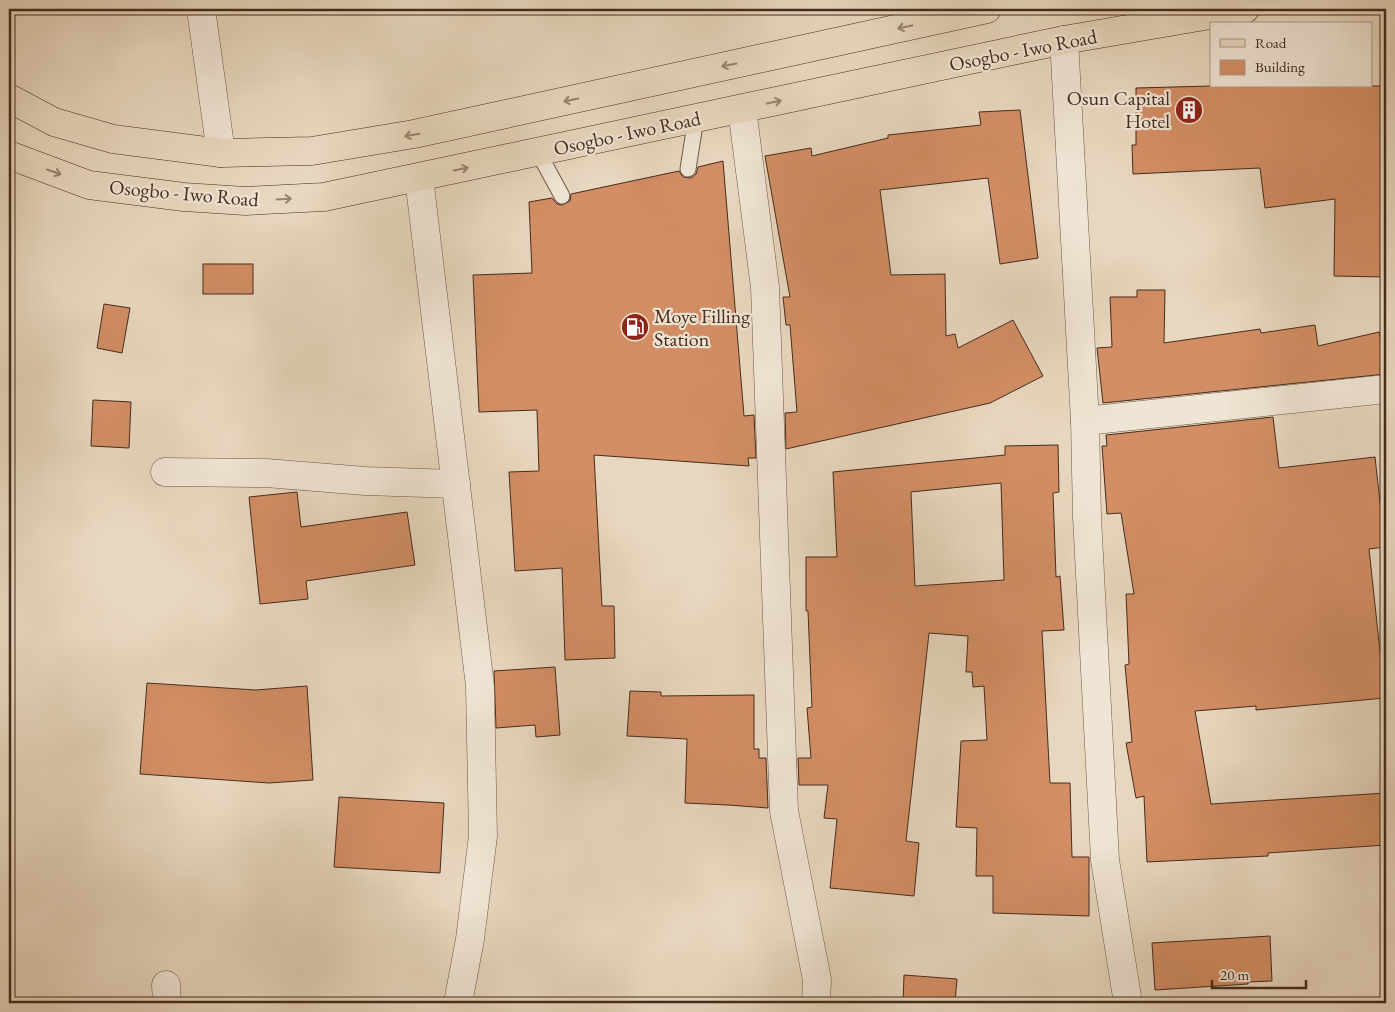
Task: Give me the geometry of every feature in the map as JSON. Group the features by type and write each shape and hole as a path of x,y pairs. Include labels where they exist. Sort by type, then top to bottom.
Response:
{"main road":[{"path":"9,98 54,122 113,139 221,153 312,150 414,134 987,9"},
{"name":"Osogbo - Iwo Road","path":"9,155 89,185 184,197 245,201 324,197 1064,40 1246,9"}],"street":[{"path":"201,9 221,153"},
{"path":"1064,40 1085,420 1087,517 1105,860 1128,1003"},
{"path":"742,109 765,286 784,811 817,980 816,1003"},
{"path":"419,178 480,686 483,836 470,939 458,1003"},
{"path":"1085,420 1386,389"},
{"path":"165,472 266,473 365,481 456,484"}],"lane":[{"path":"688,169 696,118"},
{"path":"538,152 562,196"}],"building":[{"path":"1210,86 1210,88 1372,88 1372,86 1383,86 1386,123 1386,277 1334,276 1335,199 1265,208 1260,168 1133,174 1132,145 1136,145 1136,88"},
{"path":"1020,110 1038,258 1000,264 988,178 880,190 891,275 945,274 946,336 955,334 958,348 1013,320 1043,376 990,403 786,449 785,413 797,412 790,325 786,325 783,297 790,297 765,156 811,148 812,156 888,138 888,135 981,125 979,112"},
{"name":"Moye Filling Station","path":"723,161 744,416 754,415 756,458 748,458 749,466 594,455 602,606 614,606 615,658 565,660 562,568 515,571 509,472 539,471 537,410 479,412 473,275 532,273 529,202 552,198 557,204 562,205 570,201 571,194 679,171 683,177 691,178 696,174 698,167"},
{"path":"203,264 253,264 253,294 203,294"},
{"path":"1137,290 1165,290 1164,343 1260,329 1261,333 1315,325 1318,346 1379,332 1386,362 1386,374 1103,403 1097,348 1112,347 1110,297 1137,297"},
{"path":"104,304 130,308 122,353 97,348"},
{"path":"93,400 131,402 129,448 91,446"},
{"path":"1273,417 1279,468 1375,457 1385,547 1369,549 1385,698 1256,710 1256,706 1195,711 1211,804 1386,793 1386,845 1268,853 1268,856 1147,862 1144,796 1136,798 1126,743 1132,742 1125,665 1129,664 1126,594 1134,594 1121,513 1107,514 1102,446 1107,446 1106,435"},
{"path":"1058,445 1059,492 1053,493 1056,577 1060,576 1064,630 1042,631 1050,783 1070,783 1072,857 1089,857 1089,916 993,913 993,876 976,876 977,828 956,827 961,741 987,740 984,686 973,687 972,672 966,672 968,636 929,633 906,841 919,843 914,896 830,888 837,819 824,818 828,785 799,785 798,758 811,758 807,708 812,707 808,611 806,611 806,557 837,557 833,472 1005,455 1005,446","holes":["1001,483 1004,580 915,586 911,492"]},
{"path":"297,492 301,527 407,512 415,565 306,581 308,599 260,604 249,497"},
{"path":"555,667 560,735 536,737 535,725 496,728 494,671"},
{"path":"147,683 256,690 307,686 313,780 269,783 140,774"},
{"path":"630,691 661,692 661,696 754,695 754,749 759,749 759,758 766,758 768,808 685,803 687,739 627,736"},
{"path":"339,797 444,803 440,873 334,867"},
{"path":"1270,936 1272,981 1155,990 1152,943"},
{"path":"904,975 957,979 955,1003 903,1003"}],"place":[{"name":"Osun Capital Hotel","path":"1189,110"},
{"name":"Moye Filling Station","path":"635,327"}]}
